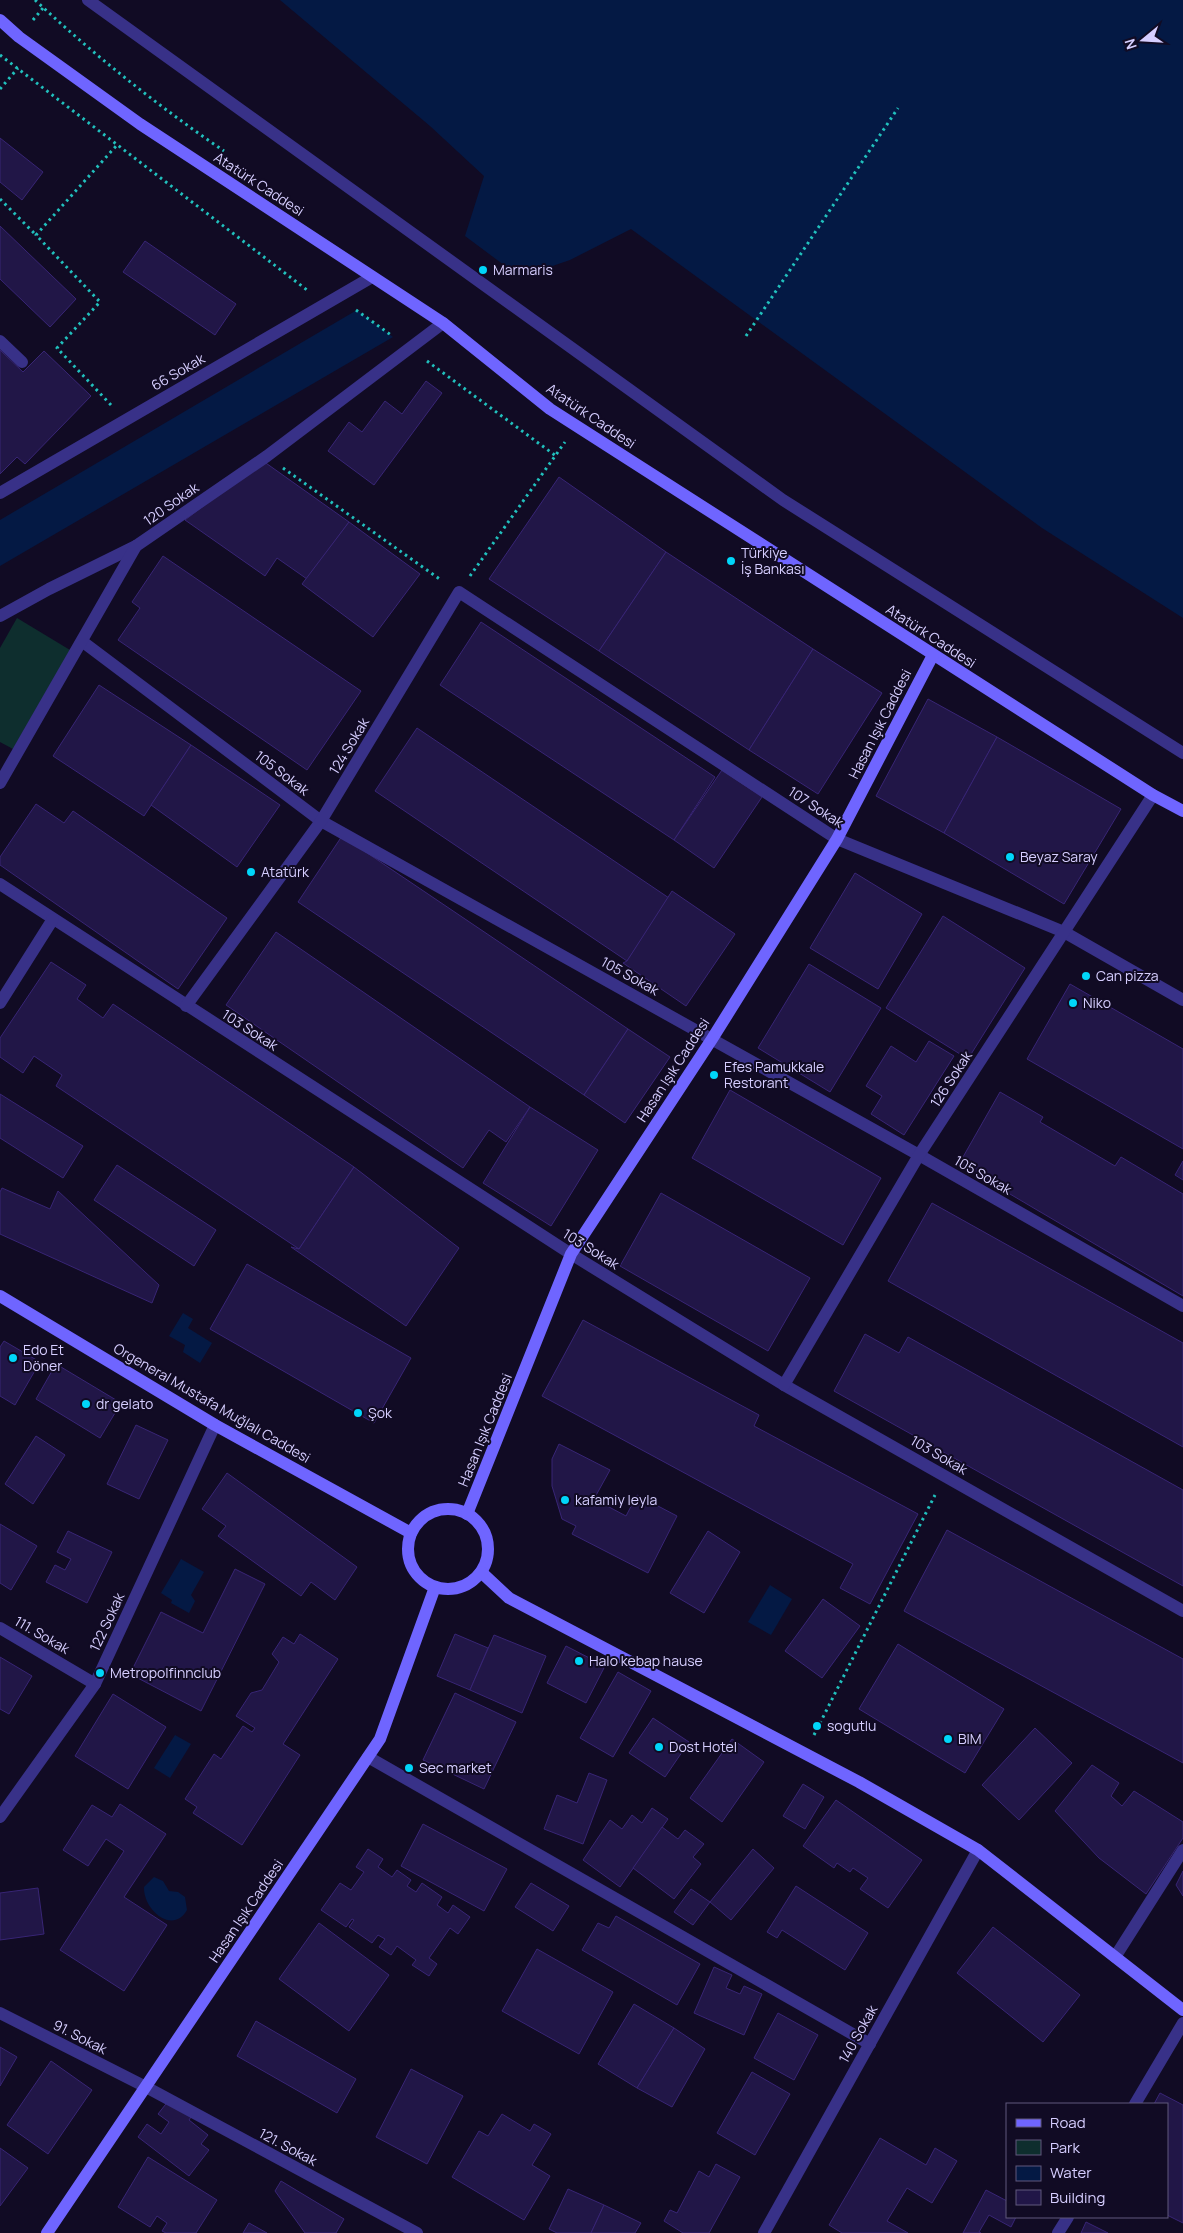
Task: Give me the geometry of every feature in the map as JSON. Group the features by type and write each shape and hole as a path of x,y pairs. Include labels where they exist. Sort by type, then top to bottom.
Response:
{"street":[{"path":"88,0 783,500 1183,753"},
{"name":"Atatürk Caddesi","path":"0,20 19,37 140,124 443,324 550,409 932,655 1183,812"},
{"name":"66 Sokak","path":"0,492 372,277"},
{"name":"120 Sokak","path":"0,783 136,546 267,456 443,324"},
{"path":"0,341 22,362"},
{"path":"0,616 48,589 136,546"},
{"name":"124 Sokak","path":"186,1006 321,821 459,592"},
{"name":"107 Sokak","path":"459,592 837,839 1064,932 1183,1000"},
{"name":"105 Sokak","path":"82,642 321,821 919,1155 1183,1306"},
{"name":"Hasan Işık Caddesi","path":"467,1514 571,1254 712,1039 837,839 932,655"},
{"name":"126 Sokak","path":"784,1385 919,1155 1153,795"},
{"name":"103 Sokak","path":"0,884 571,1254 784,1385 1183,1611"},
{"path":"0,1003 53,919"},
{"name":"Orgeneral Mustafa Muğlalı Caddesi","path":"0,1296 216,1425 411,1533"},
{"name":"122 Sokak","path":"0,1817 95,1684 216,1425"},
{"path":"441,1510 455,1510 467,1514 478,1523 485,1534 488,1547 487,1560 481,1572 472,1582 461,1588 448,1590 435,1588 423,1581 414,1571 409,1560 408,1547 411,1533 418,1522 429,1514 441,1510"},
{"path":"481,1572 509,1598 804,1753 978,1850 1183,2010"},
{"name":"Hasan Işık Caddesi","path":"47,2233 380,1739 435,1588"},
{"name":"111. Sokak","path":"0,1628 95,1684"},
{"path":"368,1757 870,2044"},
{"name":"140 Sokak","path":"764,2233 978,1850"},
{"path":"1115,1957 1183,1850"},
{"name":"91. Sokak","path":"0,2013 146,2087"},
{"path":"1135,2103 1183,2023"},
{"name":"121. Sokak","path":"146,2087 417,2233"},
{"path":"1058,2233 1067,2218"}],"path":[{"path":"35,0 64,27 180,120 228,154"},
{"path":"0,55 309,292 337,297 410,348 556,456"},
{"path":"0,89 18,68"},
{"path":"746,336 898,108"},
{"path":"36,235 117,145"},
{"path":"0,199 100,302 57,348 125,420"},
{"path":"267,456 459,592 577,426"},
{"path":"804,1753 944,1476"}],"green space":[{"path":"17,618 70,650 13,749 0,742 0,648"}],"water":[{"path":"280,0 1183,0 1183,618 1042,528 631,229 570,260 520,277 465,236 484,176 430,126"},
{"path":"357,310 393,337 0,566 0,520"},
{"path":"183,1313 193,1319 188,1328 212,1343 200,1363 183,1352 185,1345 169,1336"},
{"path":"181,1559 204,1572 191,1595 195,1601 189,1613 171,1603 172,1600 161,1593"},
{"path":"770,1585 792,1599 771,1635 748,1622"},
{"path":"175,1735 191,1744 170,1778 154,1768"},
{"path":"154,1877 163,1881 169,1891 178,1892 185,1897 187,1910 181,1917 167,1920 153,1911 148,1904 144,1887"}],"building":[{"path":"0,138 43,172 22,200 0,182"},
{"path":"0,226 76,299 50,327 0,279"},
{"path":"145,241 236,304 215,335 123,272"},
{"path":"0,350 23,372 44,351 91,396 25,464 17,457 0,474"},
{"path":"426,381 442,393 374,485 328,451 349,422 362,432 385,401 402,414"},
{"path":"263,461 349,522 307,579 277,558 265,576 185,520"},
{"path":"559,477 666,552 599,651 489,579"},
{"path":"349,522 420,574 373,637 302,584"},
{"path":"666,552 813,649 749,750 599,651"},
{"path":"163,556 361,691 307,770 118,640 140,608 132,602"},
{"path":"481,622 715,777 674,840 440,685"},
{"path":"813,649 882,693 818,794 749,750"},
{"path":"99,685 191,745 144,816 53,756"},
{"path":"928,699 997,737 944,833 876,796"},
{"path":"417,728 669,898 627,961 375,791"},
{"path":"997,737 1121,809 1064,904 944,833"},
{"path":"191,745 280,805 237,867 151,805"},
{"path":"722,770 762,797 714,868 674,840"},
{"path":"36,804 64,823 73,811 227,918 178,989 0,865 0,857"},
{"path":"342,836 628,1029 584,1095 298,902"},
{"path":"855,873 922,914 878,989 810,948"},
{"path":"672,891 735,934 686,1006 623,963 627,961"},
{"path":"943,916 1025,968 968,1059 886,1008"},
{"path":"276,932 530,1107 506,1142 489,1130 463,1168 226,1005"},
{"path":"51,962 86,985 77,999 103,1018 113,1004 354,1167 299,1249 56,1086 62,1075 34,1056 23,1073 0,1057 0,1038"},
{"path":"809,964 881,1008 830,1092 758,1048"},
{"path":"1070,984 1183,1049 1183,1149 1027,1059"},
{"path":"628,1029 670,1057 625,1123 584,1095"},
{"path":"929,1041 954,1056 904,1135 871,1114 882,1096 866,1086 891,1046 916,1062"},
{"path":"730,1090 881,1178 843,1245 692,1158"},
{"path":"1000,1092 1043,1117 1040,1122 1115,1166 1121,1157 1183,1194 1183,1296 959,1164"},
{"path":"0,1094 83,1146 63,1178 0,1138"},
{"path":"530,1107 598,1150 551,1226 483,1183"},
{"path":"1183,1161 1183,1180 1175,1175"},
{"path":"117,1165 216,1230 194,1266 94,1200"},
{"path":"354,1167 459,1248 406,1326 291,1247 299,1249"},
{"path":"2,1188 50,1209 58,1191 159,1285 152,1303 0,1234 0,1192"},
{"path":"661,1193 810,1278 768,1351 620,1266"},
{"path":"932,1203 1183,1343 1183,1447 888,1281"},
{"path":"247,1264 411,1358 374,1423 210,1329"},
{"path":"583,1320 759,1415 754,1426 918,1514 870,1604 840,1588 853,1564 542,1396"},
{"path":"865,1334 899,1353 908,1337 1183,1490 1183,1586 834,1391"},
{"path":"4,1341 40,1362 15,1405 0,1396 0,1347"},
{"path":"56,1364 121,1403 100,1438 36,1399"},
{"path":"136,1425 168,1440 139,1499 107,1484"},
{"path":"36,1436 65,1455 33,1504 5,1484"},
{"path":"559,1444 610,1470 594,1499 626,1516 637,1495 677,1516 648,1573 572,1534 576,1526 562,1519 552,1486 552,1459"},
{"path":"227,1473 357,1567 335,1600 311,1582 301,1596 218,1536 226,1526 202,1509"},
{"path":"0,1524 37,1546 11,1590 0,1583"},
{"path":"947,1530 1183,1659 1183,1763 904,1611"},
{"path":"68,1531 112,1552 87,1603 46,1582 55,1565 65,1570 71,1559 57,1552"},
{"path":"708,1531 740,1552 704,1613 670,1593"},
{"path":"235,1569 265,1584 201,1711 130,1674 161,1612 203,1633"},
{"path":"823,1599 860,1626 822,1678 785,1651"},
{"path":"300,1634 338,1659 283,1744 300,1755 242,1845 193,1813 197,1807 185,1799 214,1754 221,1759 243,1726 252,1732 255,1728 236,1716 251,1693 262,1690 279,1662 272,1654 283,1637 294,1644"},
{"path":"455,1634 488,1648 470,1690 437,1676"},
{"path":"494,1635 546,1656 522,1713 470,1690"},
{"path":"898,1644 1004,1709 965,1773 859,1709"},
{"path":"566,1646 605,1666 586,1703 547,1683"},
{"path":"0,1657 32,1676 9,1714 0,1709"},
{"path":"618,1672 651,1691 613,1757 580,1738"},
{"path":"455,1693 516,1722 484,1789 423,1760"},
{"path":"113,1694 166,1727 128,1789 75,1756"},
{"name":"Dost Hotel","path":"653,1718 689,1742 665,1777 629,1753"},
{"path":"1035,1728 1072,1763 1019,1820 982,1785"},
{"path":"732,1739 764,1762 722,1822 690,1798"},
{"path":"1092,1765 1119,1783 1111,1796 1122,1806 1134,1791 1183,1822 1183,1838 1146,1894 1099,1858 1055,1811"},
{"path":"589,1773 607,1780 583,1844 544,1829 557,1795 577,1803"},
{"path":"803,1784 824,1797 805,1829 783,1816"},
{"path":"836,1800 922,1860 888,1908 860,1889 868,1878 853,1868 850,1872 837,1863 834,1868 803,1846"},
{"path":"120,1804 166,1834 124,1897 167,1925 124,1991 60,1950 124,1851 106,1839 88,1866 63,1850 92,1805 112,1817"},
{"path":"652,1808 668,1819 620,1887 583,1860 610,1820 622,1829 632,1815 642,1823"},
{"path":"423,1824 507,1869 484,1911 401,1866"},
{"path":"662,1827 678,1839 685,1830 704,1844 693,1857 701,1864 674,1899 633,1868"},
{"path":"368,1849 383,1859 378,1867 392,1877 397,1870 411,1880 407,1886 416,1892 422,1883 442,1897 437,1905 448,1913 453,1905 470,1917 458,1934 450,1928 429,1958 437,1964 429,1976 412,1965 416,1960 397,1946 391,1955 379,1947 385,1939 378,1935 372,1943 349,1927 354,1920 352,1919 346,1927 321,1910 340,1883 351,1890 364,1872 356,1867"},
{"path":"753,1849 774,1868 731,1920 710,1902"},
{"path":"1183,1871 1183,1896 1176,1885"},
{"path":"531,1883 569,1906 553,1931 515,1907"},
{"path":"796,1886 868,1933 845,1970 782,1930 777,1938 767,1932"},
{"path":"38,1888 44,1934 0,1940 0,1893"},
{"path":"691,1889 710,1902 693,1925 674,1912"},
{"path":"616,1916 700,1964 677,2005 582,1950 598,1923 609,1928"},
{"path":"319,1923 389,1975 349,2031 279,1979"},
{"path":"993,1927 1080,1995 1043,2042 957,1973"},
{"path":"537,1949 613,1992 579,2054 502,2011"},
{"path":"714,1967 732,1975 726,1988 740,1994 744,1986 762,1994 744,2035 694,2013"},
{"path":"634,2004 674,2028 637,2088 598,2064"},
{"path":"778,2013 818,2035 794,2080 754,2058"},
{"path":"256,2021 356,2079 337,2113 237,2056"},
{"path":"674,2028 705,2049 672,2107 637,2088"},
{"path":"0,2047 17,2057 0,2086"},
{"path":"51,2061 92,2090 48,2154 7,2125"},
{"path":"411,2069 463,2096 427,2164 376,2137"},
{"path":"752,2072 790,2094 755,2155 717,2133"},
{"path":"1160,2093 1183,2105 1183,2223 1168,2216 1168,2103 1155,2103"},
{"path":"169,2100 191,2117 189,2120 208,2135 201,2144 209,2150 189,2176 138,2137 147,2124 161,2134 169,2122 158,2114"},
{"path":"502,2114 530,2131 534,2124 551,2134 532,2165 550,2176 524,2220 452,2177 479,2131 488,2136"},
{"path":"880,2138 926,2165 935,2148 957,2161 932,2203 907,2188 887,2221 908,2233 842,2233 829,2225"},
{"path":"0,2148 28,2168 0,2206"},
{"path":"148,2157 217,2200 196,2233 166,2233 162,2231 167,2223 157,2216 150,2227 118,2207"},
{"path":"716,2164 740,2177 709,2233 683,2233 664,2221 670,2210 677,2213 699,2171 709,2177"},
{"path":"281,2181 344,2219 336,2233 305,2233 275,2191"},
{"path":"568,2189 604,2205 591,2233 557,2233 549,2229"},
{"path":"986,2190 1006,2200 1006,2218 1016,2218 1011,2227 989,2215 979,2232 981,2233 963,2233"},
{"path":"604,2205 641,2223 635,2233 591,2233"},
{"path":"1086,2222 1108,2233 1081,2233"},
{"path":"249,2223 267,2233 243,2233"}],"place":[{"name":"Marmaris","path":"483,270"},
{"name":"Türkiye İş Bankası","path":"731,561"},
{"name":"Beyaz Saray","path":"1010,857"},
{"name":"Atatürk","path":"251,872"},
{"name":"Can pizza","path":"1086,976"},
{"name":"Niko","path":"1073,1003"},
{"name":"Efes Pamukkale Restorant","path":"714,1075"},
{"name":"Edo Et Döner","path":"13,1358"},
{"name":"dr gelato","path":"86,1404"},
{"name":"Şok","path":"358,1413"},
{"name":"kafamiy leyla","path":"565,1500"},
{"name":"Halo kebap hause","path":"579,1661"},
{"name":"Metropolfinnclub","path":"100,1673"},
{"name":"sogutlu","path":"817,1726"},
{"name":"BIM","path":"948,1739"},
{"name":"Dost Hotel","path":"659,1747"},
{"name":"Sec market","path":"409,1768"}]}
